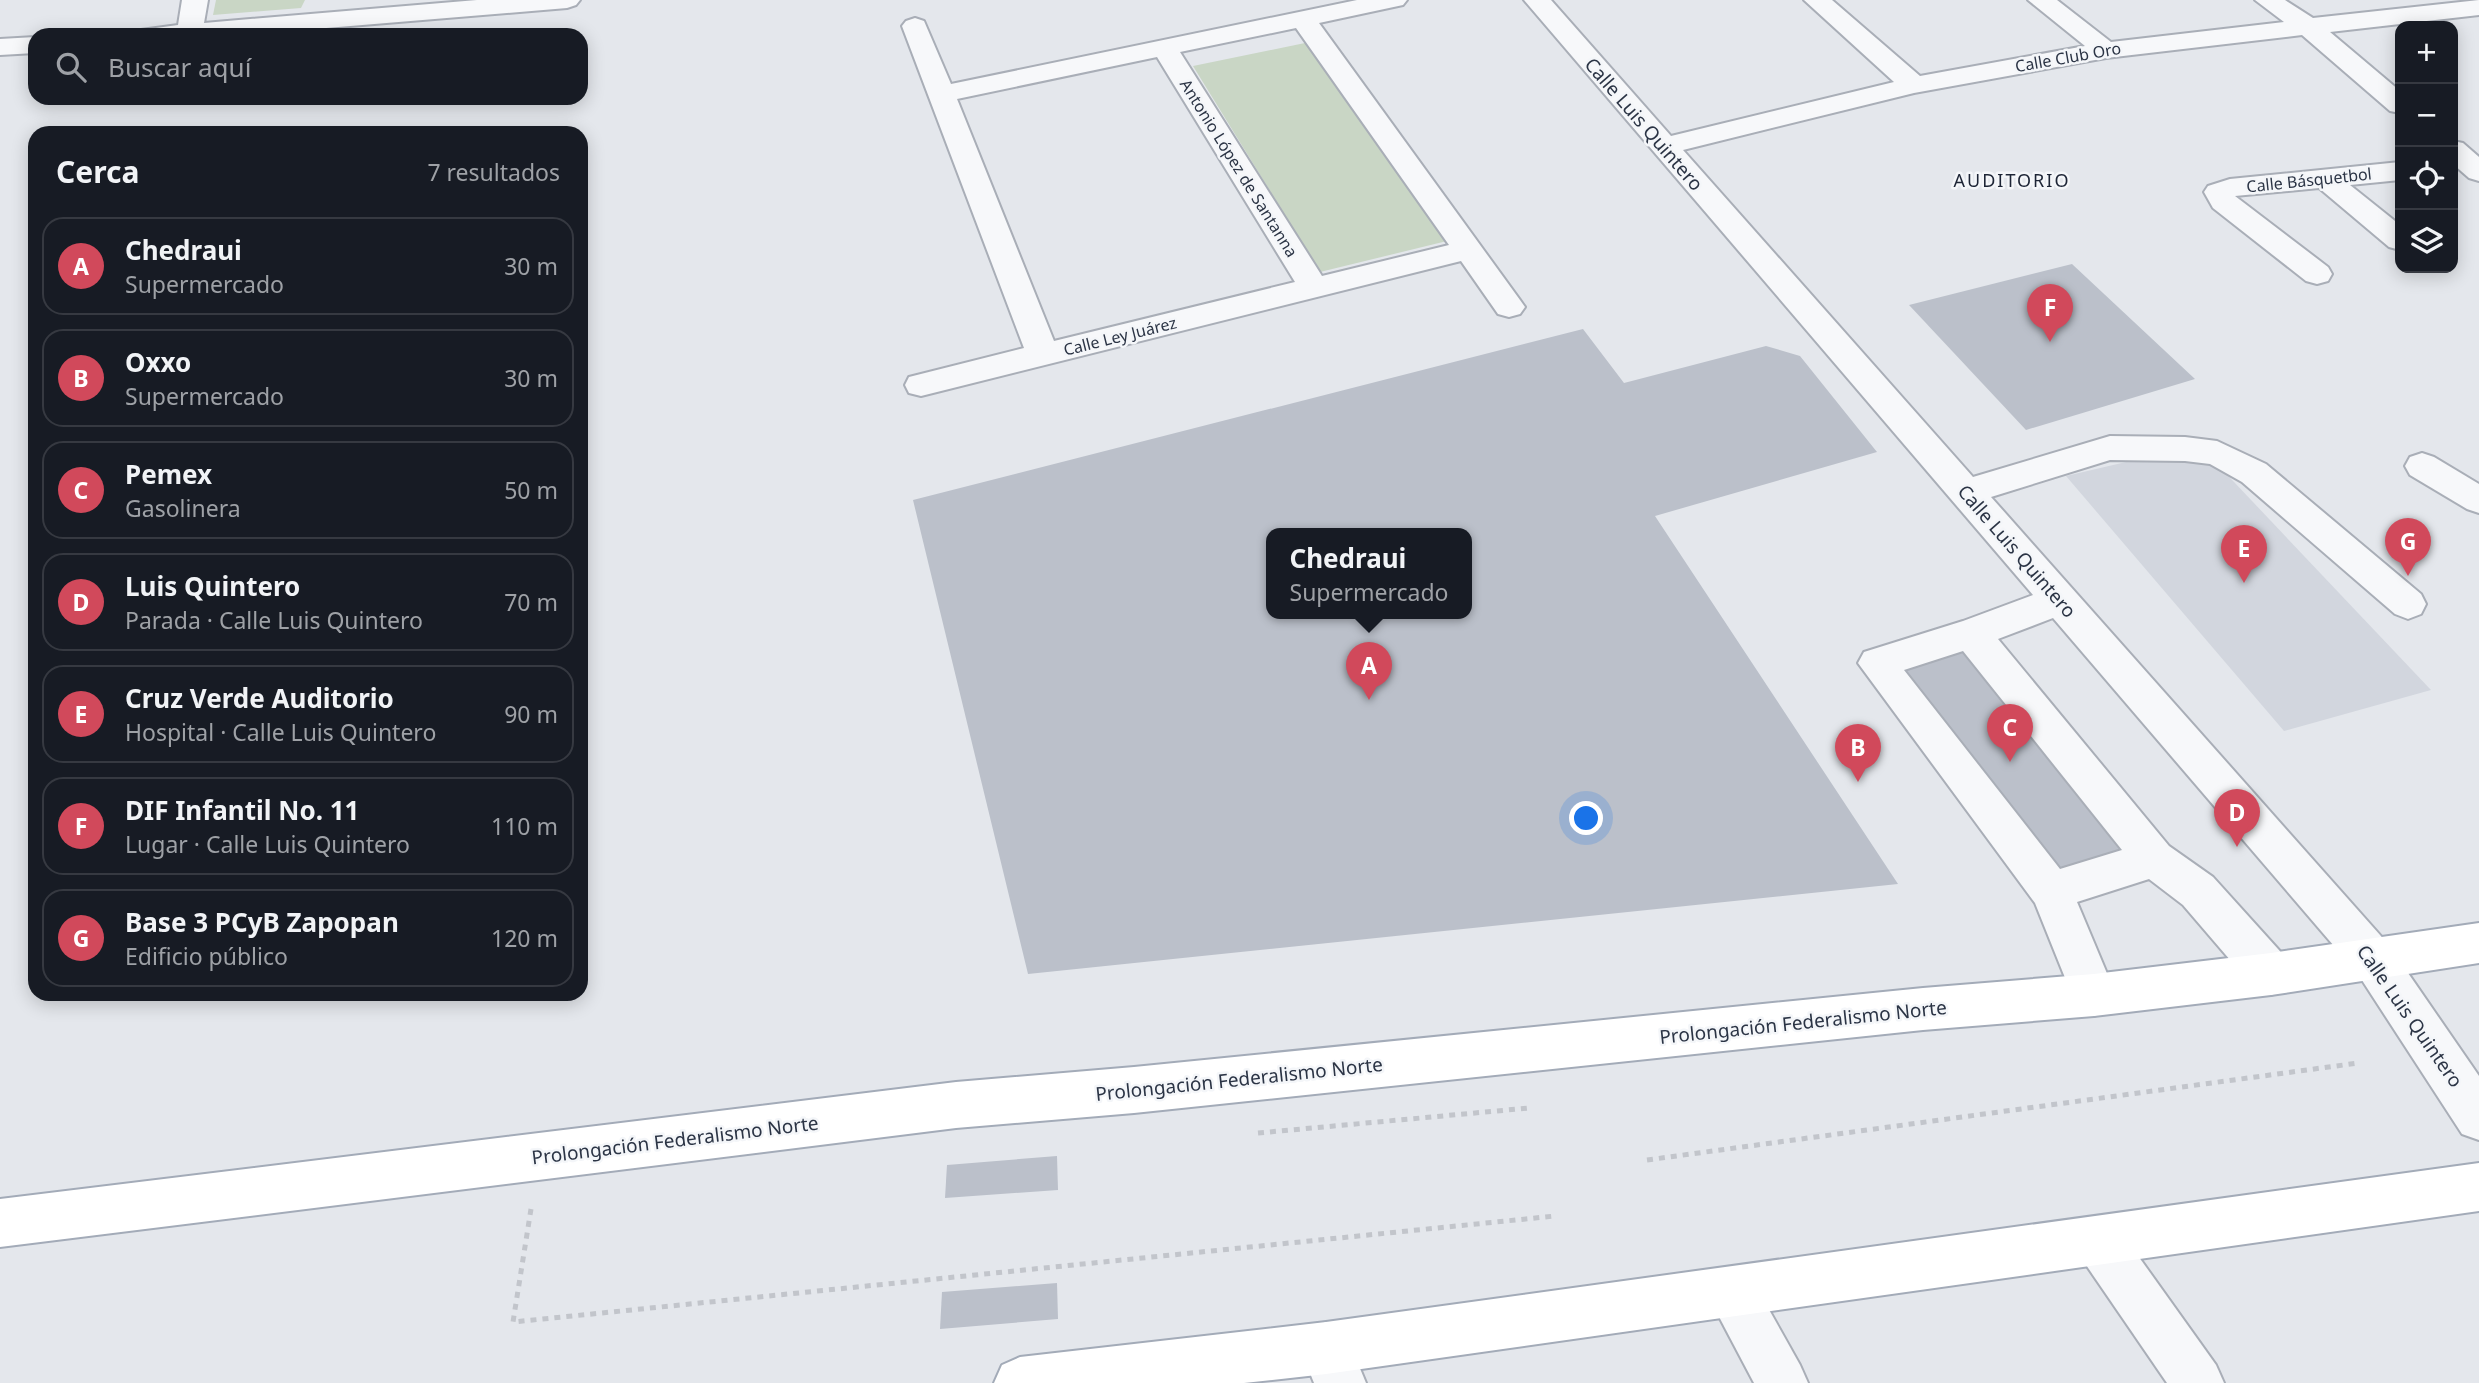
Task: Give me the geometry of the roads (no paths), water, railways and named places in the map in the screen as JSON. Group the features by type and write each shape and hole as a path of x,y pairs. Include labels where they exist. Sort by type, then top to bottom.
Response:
{"main road":[{"name":"Prolongación Federalismo Norte","path":"0,1223 956,1105 1134,1090 1923,1009 2094,995 2271,974 2479,943"},
{"path":"1020,1383 1333,1365 1731,1292 2479,1187"}],"street":[{"path":"191,28 195,0"},
{"path":"214,28 322,10 567,0"},
{"path":"942,94 1394,0"},
{"name":"Calle Luis Quintero","path":"1536,0 1664,146 1856,388 1965,492 2373,959 2479,1117"},
{"path":"1817,0 1914,85"},
{"path":"2040,0 2106,50"},
{"path":"2268,0 2307,26 2395,101"},
{"name":"Calle Club Oro","path":"1664,146 1914,85 2106,50 2479,7"},
{"path":"1303,19 1509,307"},
{"name":"Calle Ley Juárez","path":"915,26 1043,355 1468,250"},
{"path":"0,47 28,45"},
{"name":"Antonio López de Santanna","path":"1164,48 1314,288"},
{"name":"Calle Básquetbol","path":"2317,274 2224,202 2218,192 2230,188 2323,177 2395,171"},
{"path":"2323,177 2395,236"},
{"path":"920,385 1043,355"},
{"path":"1965,492 2110,448 2185,449 2217,453 2254,473 2408,604"},
{"path":"2422,466 2479,500"},
{"path":"2060,600 1971,634 1877,663 2051,891 2094,995"},
{"path":"1971,634 2154,859 2198,891 2271,974"},
{"path":"2051,891 2154,859"},
{"path":"2099,1242 2198,1383"},
{"path":"1731,1292 1782,1383"}],"place":[{"name":"DIF Infantil No. 11","path":"2050,342"},
{"name":"Base 3 PCyB Zapopan","path":"2408,576"},
{"name":"Cruz Verde Auditorio","path":"2244,583"},
{"name":"Chedraui","path":"1369,700"},
{"name":"Pemex","path":"2010,762"},
{"name":"Oxxo","path":"1858,782"},
{"name":"Luis Quintero","path":"2237,847"}],"district":[{"name":"AUDITORIO","path":"2012,180"}]}
